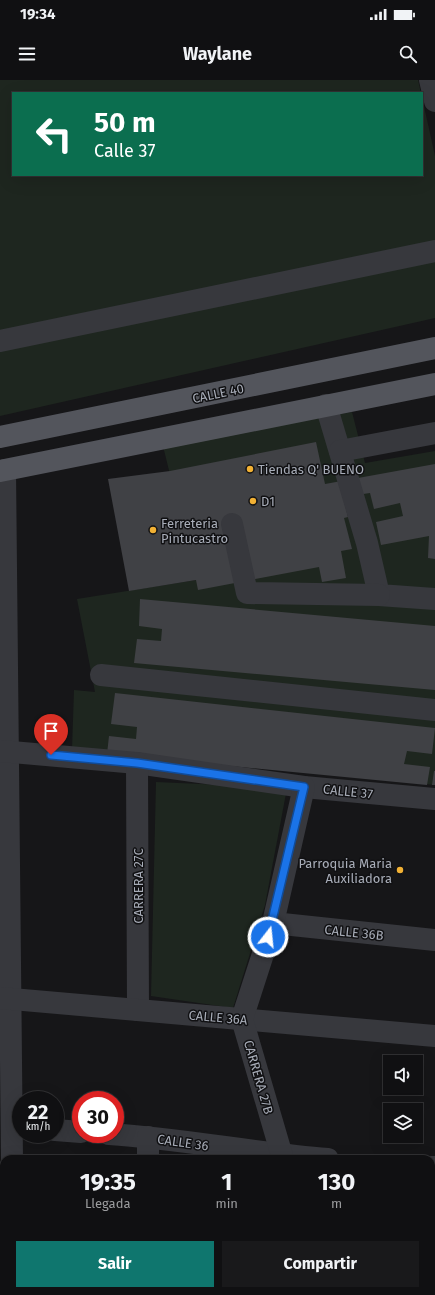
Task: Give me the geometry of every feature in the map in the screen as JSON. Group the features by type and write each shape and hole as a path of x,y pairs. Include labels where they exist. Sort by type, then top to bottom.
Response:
{"main road":[{"name":"CALLE 40","path":"0,437 435,348"},
{"path":"3,470 435,384"}],"street":[{"path":"430,80 435,101"},
{"path":"0,341 435,251"},
{"path":"326,405 367,542 379,595"},
{"path":"340,451 435,433"},
{"path":"3,470 5,999 12,1155"},
{"path":"232,524 247,593 379,595 435,599"},
{"path":"100,675 435,710"},
{"name":"CALLE 37","path":"4,751 137,763 304,787 435,799"},
{"name":"CARRERA 27C","path":"137,763 138,1010"},
{"path":"242,1019 273,924 304,787"},
{"name":"CALLE 36B","path":"273,924 435,940"},
{"name":"CALLE 36A","path":"5,999 435,1036"},
{"name":"CARRERA 27B","path":"242,1019 282,1155"},
{"name":"CALLE 36","path":"124,1135 148,1137 270,1155"},
{"path":"148,1137 148,1155"}],"shaded area":[{"path":"0,80 418,80 421,92 12,92 12,176 423,176 423,102 435,156 435,318 0,416"},
{"path":"352,412 365,463 435,451 435,785 72,750 74,690 95,692 77,599 196,580 163,446"},
{"path":"156,782 287,788 265,905 233,1008 151,996"}],"building":[{"name":"D1","path":"316,442 325,484 435,464 435,559 428,558 429,536 381,545 376,522 403,516 400,503 374,509 370,493 343,497 348,517 344,518 352,549 341,551 346,578 322,582 319,567 198,590 196,580 129,591 108,479 170,471"},
{"path":"140,599 435,626 435,690 134,663 137,639 161,641 162,629 139,626"},
{"path":"115,693 435,728 432,754 407,751 404,764 430,767 427,785 107,754 109,736 136,739 137,727 111,724"},
{"path":"434,771 435,785 432,785"}],"place":[{"name":"Tiendas Q' BUENO","path":"250,469"},
{"name":"D1","path":"253,501"},
{"name":"Ferreteria Pintucastro","path":"153,530"},
{"name":"Parroquia Maria Auxiliadora","path":"400,870"}],"route":[{"path":"51,755 137,763 304,787 273,924 268,937"}]}
